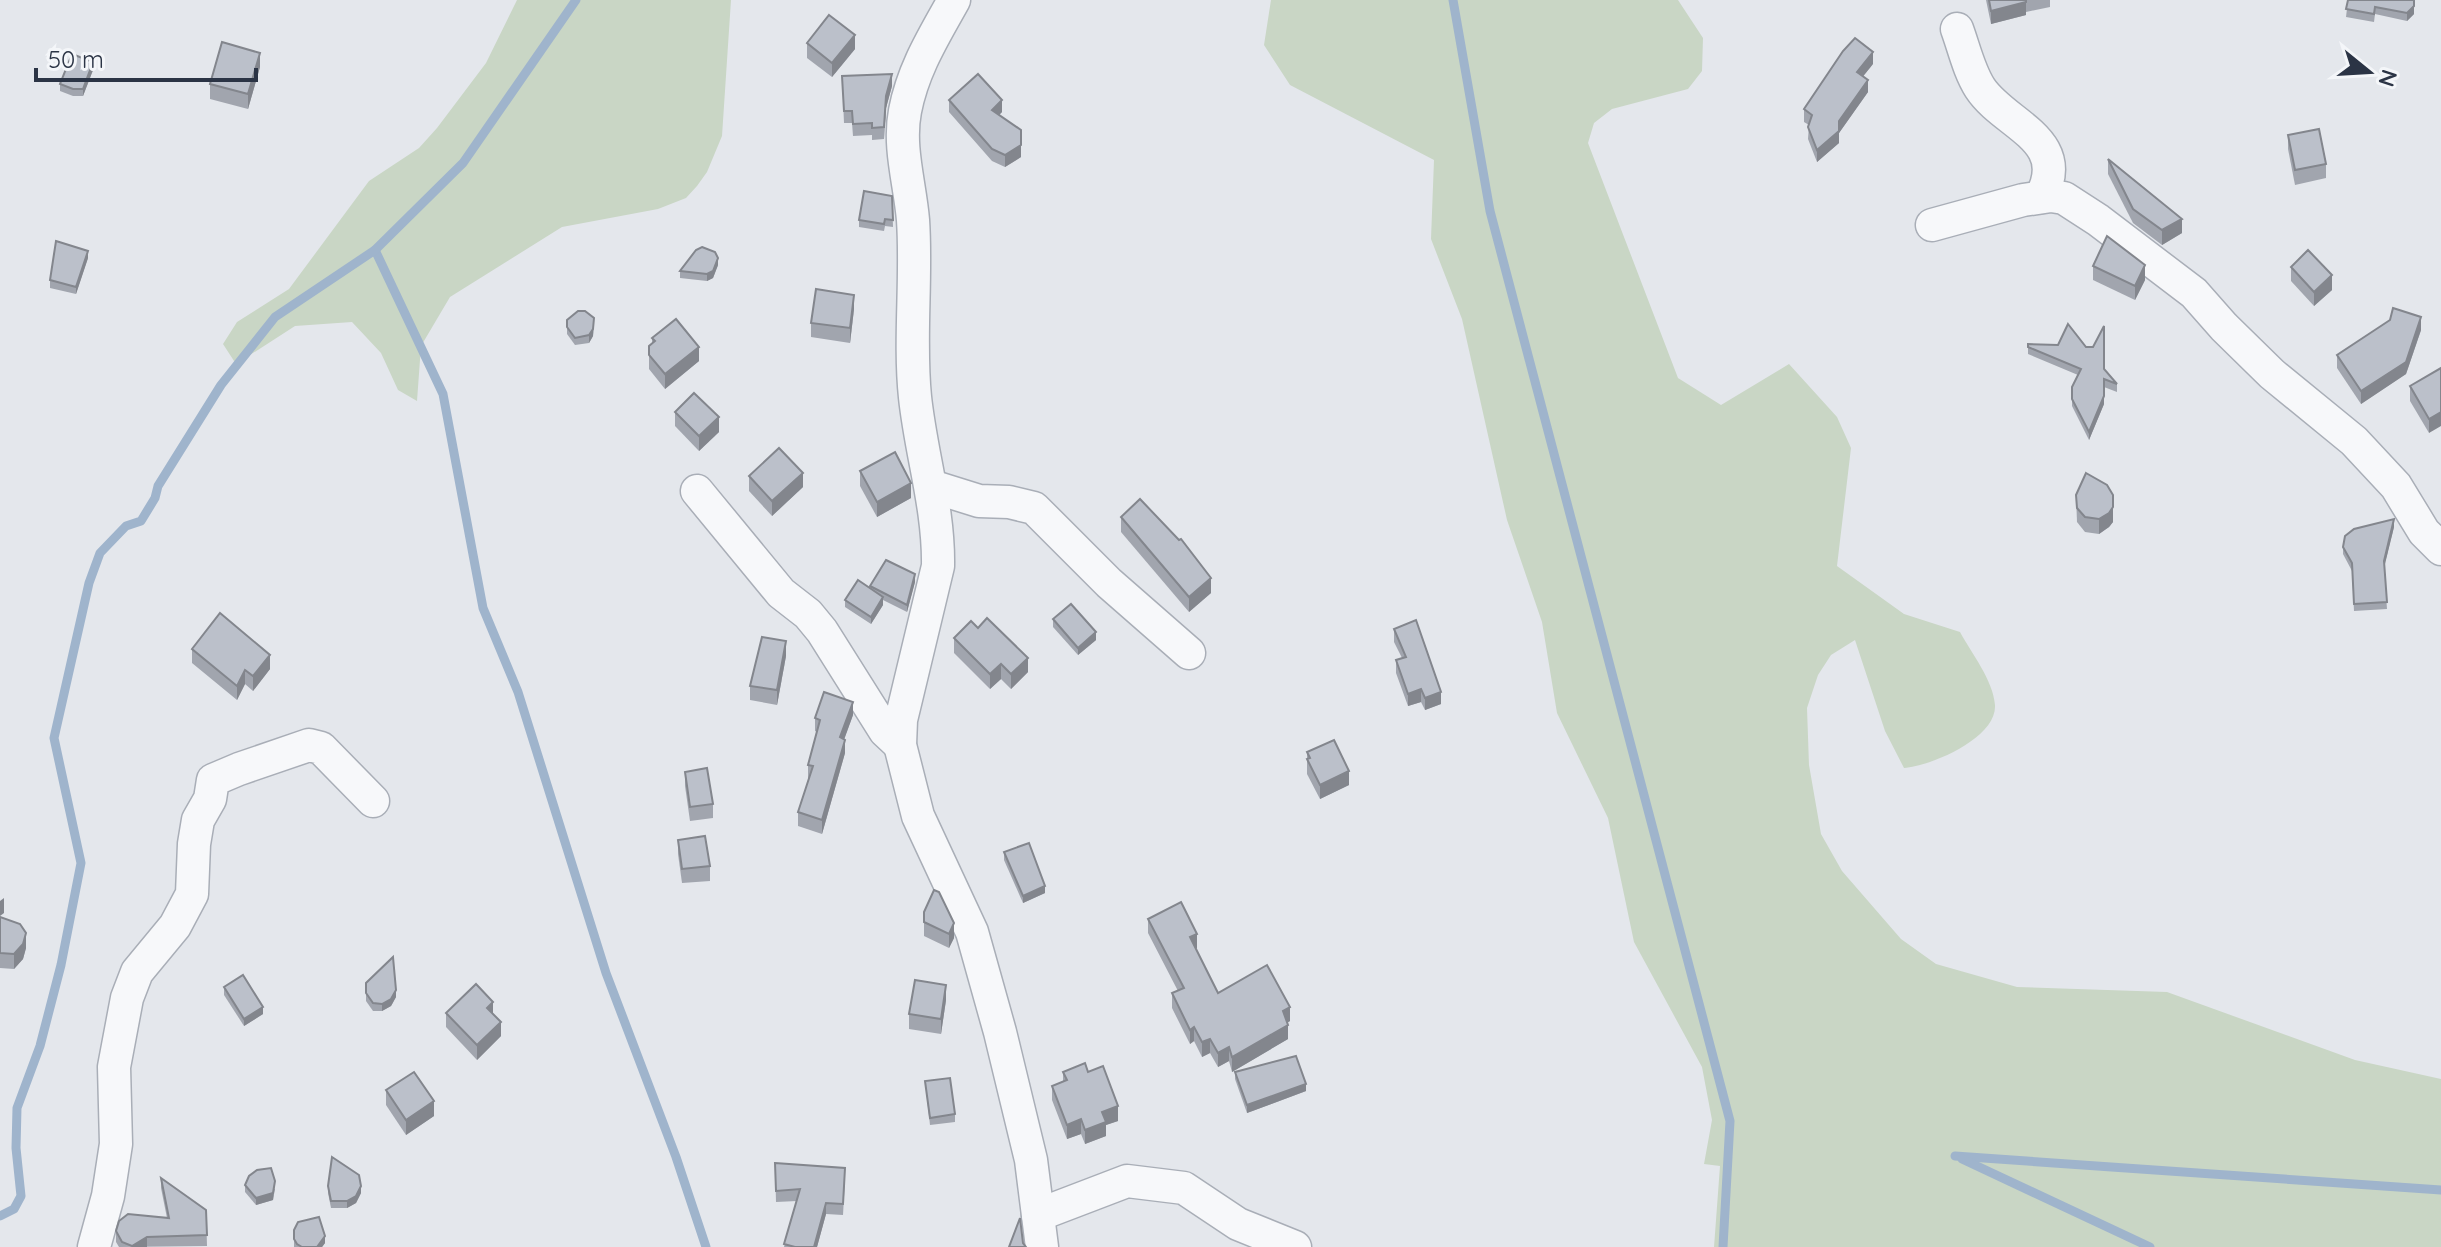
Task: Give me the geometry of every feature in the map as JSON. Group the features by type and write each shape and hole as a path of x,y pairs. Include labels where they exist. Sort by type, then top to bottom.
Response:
{"street":[{"path":"954,0 922,54 912,81 902,134 913,235 915,397 931,486 938,566 901,720 900,745 918,816 972,932 1031,1160 1042,1247"},
{"path":"1957,29 1978,86 2003,113 2030,130 2044,150 2048,185 2041,197"},
{"path":"1932,225 2023,200 2064,198 2194,293 2272,374 2354,441 2396,486 2424,532 2441,549"},
{"path":"931,486 979,501 1009,502 1034,508 1109,583 1189,653"},
{"path":"697,491 781,593 799,605 822,631 885,731 900,745"},
{"path":"94,1247 108,1196 116,1144 114,1067 127,998 137,972 175,926 192,894 198,820 210,799 213,780 309,745 321,748 373,801"},
{"path":"1038,1215 1127,1181 1140,1181 1156,1187 1184,1188 1238,1224 1295,1247"}],"green space":[{"path":"517,0 731,0 722,136 707,172 697,186 686,198 658,209 562,227 450,297 421,346 417,401 398,390 381,353 352,322 295,326 236,364 223,344 237,322 289,289 369,181 419,148 437,128 486,63"},
{"path":"1271,0 1678,0 1703,38 1702,71 1688,89 1612,109 1594,123 1588,143 1678,378 1721,405 1789,364 1837,417 1851,448 1837,566 1904,614 1960,632 1986,677 1995,705 1993,717 1974,739 1945,756 1904,768 1885,731 1855,640 1831,655 1818,675 1807,708 1809,765 1821,834 1842,871 1901,939 1936,964 2017,987 2167,992 2355,1060 2441,1079 2441,1247 1714,1247 1720,1166 1704,1164 1712,1120 1702,1067 1634,942 1608,818 1557,713 1542,622 1507,520 1462,319 1431,239 1434,160 1290,85 1264,45"}],"building":[{"path":"1989,0 2026,0 2026,2 1991,11"},
{"path":"2348,0 2414,0 2414,6 2407,13 2375,7 2374,14 2346,9"},
{"path":"829,15 855,35 832,63 807,43"},
{"path":"1855,38 1873,52 1857,72 1868,80 1839,121 1839,131 1817,150 1808,127 1812,115 1804,109"},
{"path":"222,42 260,53 248,94 210,84"},
{"path":"72,54 93,62 83,89 60,84"},
{"path":"892,74 886,96 884,127 872,128 872,123 853,124 852,111 844,111 842,76"},
{"path":"978,74 1002,100 992,110 1021,130 1021,145 1005,155 992,149 949,100"},
{"path":"2319,129 2326,164 2295,170 2288,135"},
{"path":"2108,159 2182,219 2162,230 2133,209"},
{"path":"864,191 892,196 893,220 885,219 884,224 859,220"},
{"path":"2107,236 2145,265 2135,286 2093,266"},
{"path":"56,241 88,251 76,287 50,280"},
{"path":"702,247 715,252 718,258 713,271 707,274 680,271 696,250"},
{"path":"2308,250 2332,275 2314,292 2291,267"},
{"path":"816,289 854,295 850,328 811,323"},
{"path":"2393,308 2421,317 2406,362 2361,391 2337,355 2390,320"},
{"path":"578,311 585,311 594,318 593,329 589,335 575,338 567,327 567,320"},
{"path":"676,319 699,347 665,374 649,355 649,346 655,341 652,338"},
{"path":"2068,324 2086,347 2093,347 2104,326 2104,369 2117,384 2104,379 2104,396 2089,432 2072,399 2072,387 2081,369 2028,347 2028,344 2058,345"},
{"path":"2441,368 2441,412 2429,419 2410,386"},
{"path":"694,393 719,417 699,436 675,412"},
{"path":"779,448 803,473 772,501 749,476"},
{"path":"895,452 911,483 877,502 860,471"},
{"path":"2086,473 2107,485 2113,495 2113,507 2099,519 2085,517 2077,508 2076,495"},
{"path":"1140,499 1181,539 1211,578 1189,597 1121,517"},
{"path":"2394,519 2384,561 2387,602 2354,604 2352,563 2343,547 2345,536 2354,529"},
{"path":"886,560 915,574 907,605 870,586"},
{"path":"858,580 883,597 871,617 845,600"},
{"path":"1071,604 1096,632 1078,648 1053,619"},
{"path":"220,613 270,655 253,676 245,670 237,686 192,649"},
{"path":"987,618 1028,658 1011,674 1001,664 990,674 954,638 971,621 978,628"},
{"path":"1416,620 1441,692 1425,698 1421,689 1408,694 1396,660 1406,657 1394,629"},
{"path":"762,637 786,641 777,690 750,686"},
{"path":"824,692 853,702 840,737 845,740 822,820 798,812 813,766 808,765 820,720 815,718"},
{"path":"1334,740 1349,771 1320,785 1307,759 1310,758 1307,752"},
{"path":"707,768 713,804 690,807 685,772"},
{"path":"705,836 710,866 682,869 678,840"},
{"path":"1029,843 1045,886 1023,896 1004,852"},
{"path":"934,890 939,892 954,923 949,934 924,922 924,912"},
{"path":"1181,902 1197,934 1190,937 1218,993 1267,965 1290,1007 1283,1011 1288,1025 1232,1057 1229,1047 1218,1053 1210,1039 1202,1042 1194,1027 1190,1030 1172,993 1184,988 1148,919"},
{"path":"0,917 20,924 26,933 23,944 14,954 0,953"},
{"path":"393,957 396,990 391,999 382,1004 373,1003 366,993 366,983"},
{"path":"243,975 263,1007 244,1019 224,987"},
{"path":"915,980 946,985 941,1019 909,1014"},
{"path":"476,984 493,1002 487,1008 501,1022 477,1045 446,1013"},
{"path":"1296,1056 1306,1084 1247,1105 1235,1072"},
{"path":"1085,1063 1088,1072 1103,1066 1118,1106 1102,1112 1106,1122 1085,1130 1081,1119 1067,1125 1052,1086 1067,1080 1063,1072"},
{"path":"414,1072 434,1101 406,1120 386,1090"},
{"path":"950,1078 955,1114 930,1118 925,1081"},
{"path":"332,1157 359,1175 361,1186 356,1196 347,1201 331,1201 328,1186"},
{"path":"775,1163 845,1168 843,1204 826,1203 814,1247 784,1244 800,1189 776,1191"},
{"path":"271,1168 275,1181 273,1193 256,1198 245,1185 249,1176 257,1170"},
{"path":"161,1178 206,1210 207,1235 147,1237 132,1246 122,1242 116,1231 119,1221 128,1214 169,1218"},
{"path":"319,1217 325,1236 317,1247 297,1244 294,1230 298,1222"},
{"path":"1020,1218 1026,1247 1009,1247"}],"waterway":[{"path":"0,1216 14,1209 21,1196 16,1148 17,1108 40,1046 61,965 81,863 54,738 89,583 100,553 126,526 141,521 155,498 158,486 221,385 275,317 375,250 463,163 576,0"},
{"path":"1453,0 1490,211 1730,1121 1723,1247"},
{"path":"375,250 443,394 483,608 518,692 606,973 676,1157 706,1247"},
{"path":"1955,1156 2441,1190"},
{"path":"1962,1159 2150,1247"}]}
